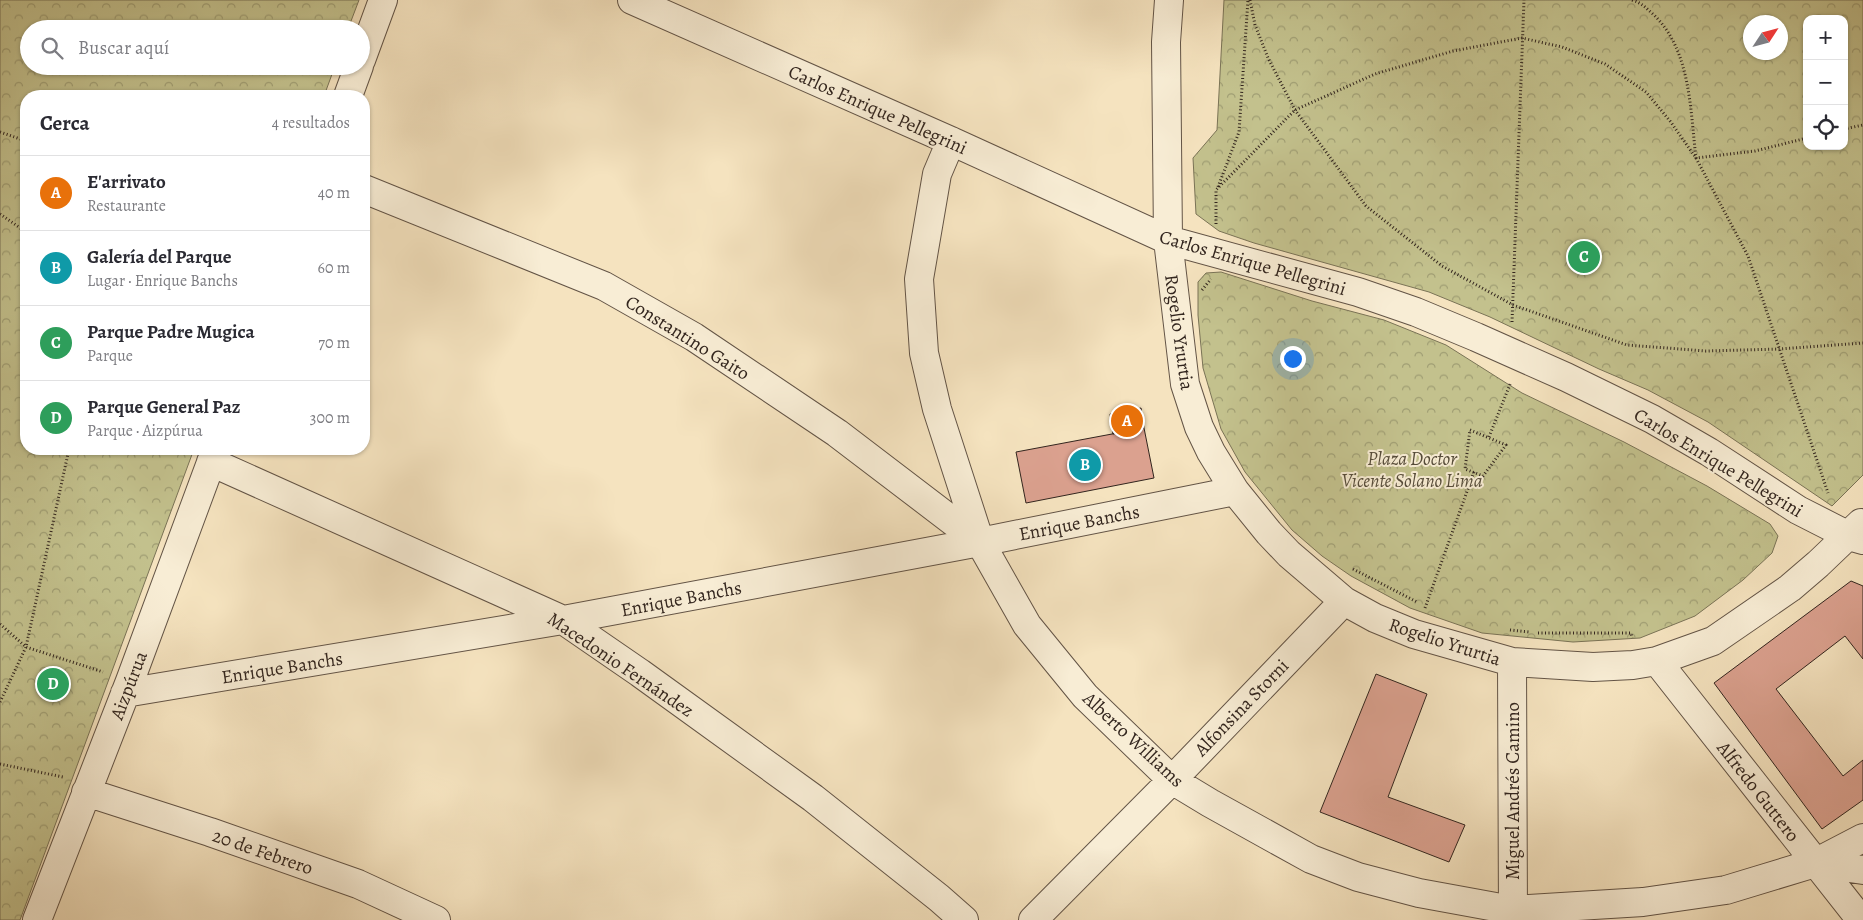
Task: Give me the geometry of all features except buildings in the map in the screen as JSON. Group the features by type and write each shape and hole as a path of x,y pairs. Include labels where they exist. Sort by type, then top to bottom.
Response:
{"street":[{"path":"370,37 384,0"},
{"name":"Carlos Enrique Pellegrini","path":"632,0 951,141 1168,240 1358,292 1408,309 1566,377 1652,419 1709,452 1798,510 1858,532"},
{"name":"Rogelio Yrurtia","path":"1169,0 1166,42 1168,240 1185,384 1199,427 1211,452 1235,491 1289,554 1344,601 1375,618 1414,634 1512,662 1593,667 1645,663 1713,641 1790,588 1858,532"},
{"path":"350,90 356,75"},
{"name":"Alberto Williams","path":"951,141 937,174 919,279 924,353 937,409 980,542 1027,625 1085,696 1172,780 1310,859 1358,877 1513,915 1643,902 1726,890 1815,863 1863,838"},
{"name":"Constantino Gaito","path":"370,191 604,286 694,338 837,433 980,542"},
{"name":"Macedonio Fernández","path":"213,455 563,620 813,798 964,920"},
{"name":"Aizpúrua","path":"37,920 127,687 213,455"},
{"name":"Enrique Banchs","path":"127,687 563,620 980,542 1235,491"},
{"name":"Alfonsina Storni","path":"1033,920 1172,780 1344,601"},
{"name":"Miguel Andrés Camino","path":"1512,662 1513,915"},
{"name":"Alfredo Guttero","path":"1645,663 1861,920"},
{"name":"20 de Febrero","path":"88,788 358,884 436,920"},
{"path":"1815,863 1863,870"}],"path":[{"path":"1249,0 1255,25 1268,58 1295,110 1366,206 1442,266 1513,305 1627,345 1706,351 1780,349 1863,343"},
{"path":"1201,292 1213,276 1216,253 1216,190 1239,132 1249,0"},
{"path":"1489,437 1515,355 1513,305 1524,0"},
{"path":"1632,0 1642,3 1664,25 1676,46 1687,82 1696,158"},
{"path":"1216,190 1295,110 1375,74 1453,51 1522,38 1562,47 1605,64 1646,92 1670,121 1696,158 1748,256 1829,497"},
{"path":"1848,128 1863,125"},
{"path":"0,132 20,139"},
{"path":"1696,158 1755,151 1803,139"},
{"path":"0,214 20,228"},
{"path":"1470,430 1489,437 1506,445 1483,476 1465,469 1470,430"},
{"path":"0,702 26,647 68,455"},
{"path":"1414,634 1426,607 1474,472"},
{"path":"1346,564 1435,610"},
{"path":"0,624 26,647 127,687"},
{"path":"1508,630 1534,633 1632,633 1645,663"},
{"path":"0,764 88,788"}],"green space":[{"path":"0,0 359,0 351,20 20,20 20,75 332,75 326,90 20,90 20,455 192,455 20,920 0,920"},
{"path":"1224,0 1863,0 1863,475 1832,506 1708,422 1648,390 1490,317 1429,292 1254,243 1219,231 1196,214 1193,158 1217,130"},
{"name":"Plaza Doctor Vicente Solano Lima","path":"1221,272 1312,301 1384,320 1446,345 1522,393 1624,442 1707,486 1770,524 1778,536 1772,553 1743,580 1695,616 1640,638 1573,642 1482,633 1410,608 1351,576 1322,556 1292,530 1245,472 1221,429 1203,368 1198,315 1198,282 1206,273"}],"place":[{"name":"Parque Padre Mugica","path":"1584,257"},
{"name":"E'arrivato","path":"1127,421"},
{"name":"Galería del Parque","path":"1085,465"},
{"name":"Parque General Paz","path":"53,684"}]}
